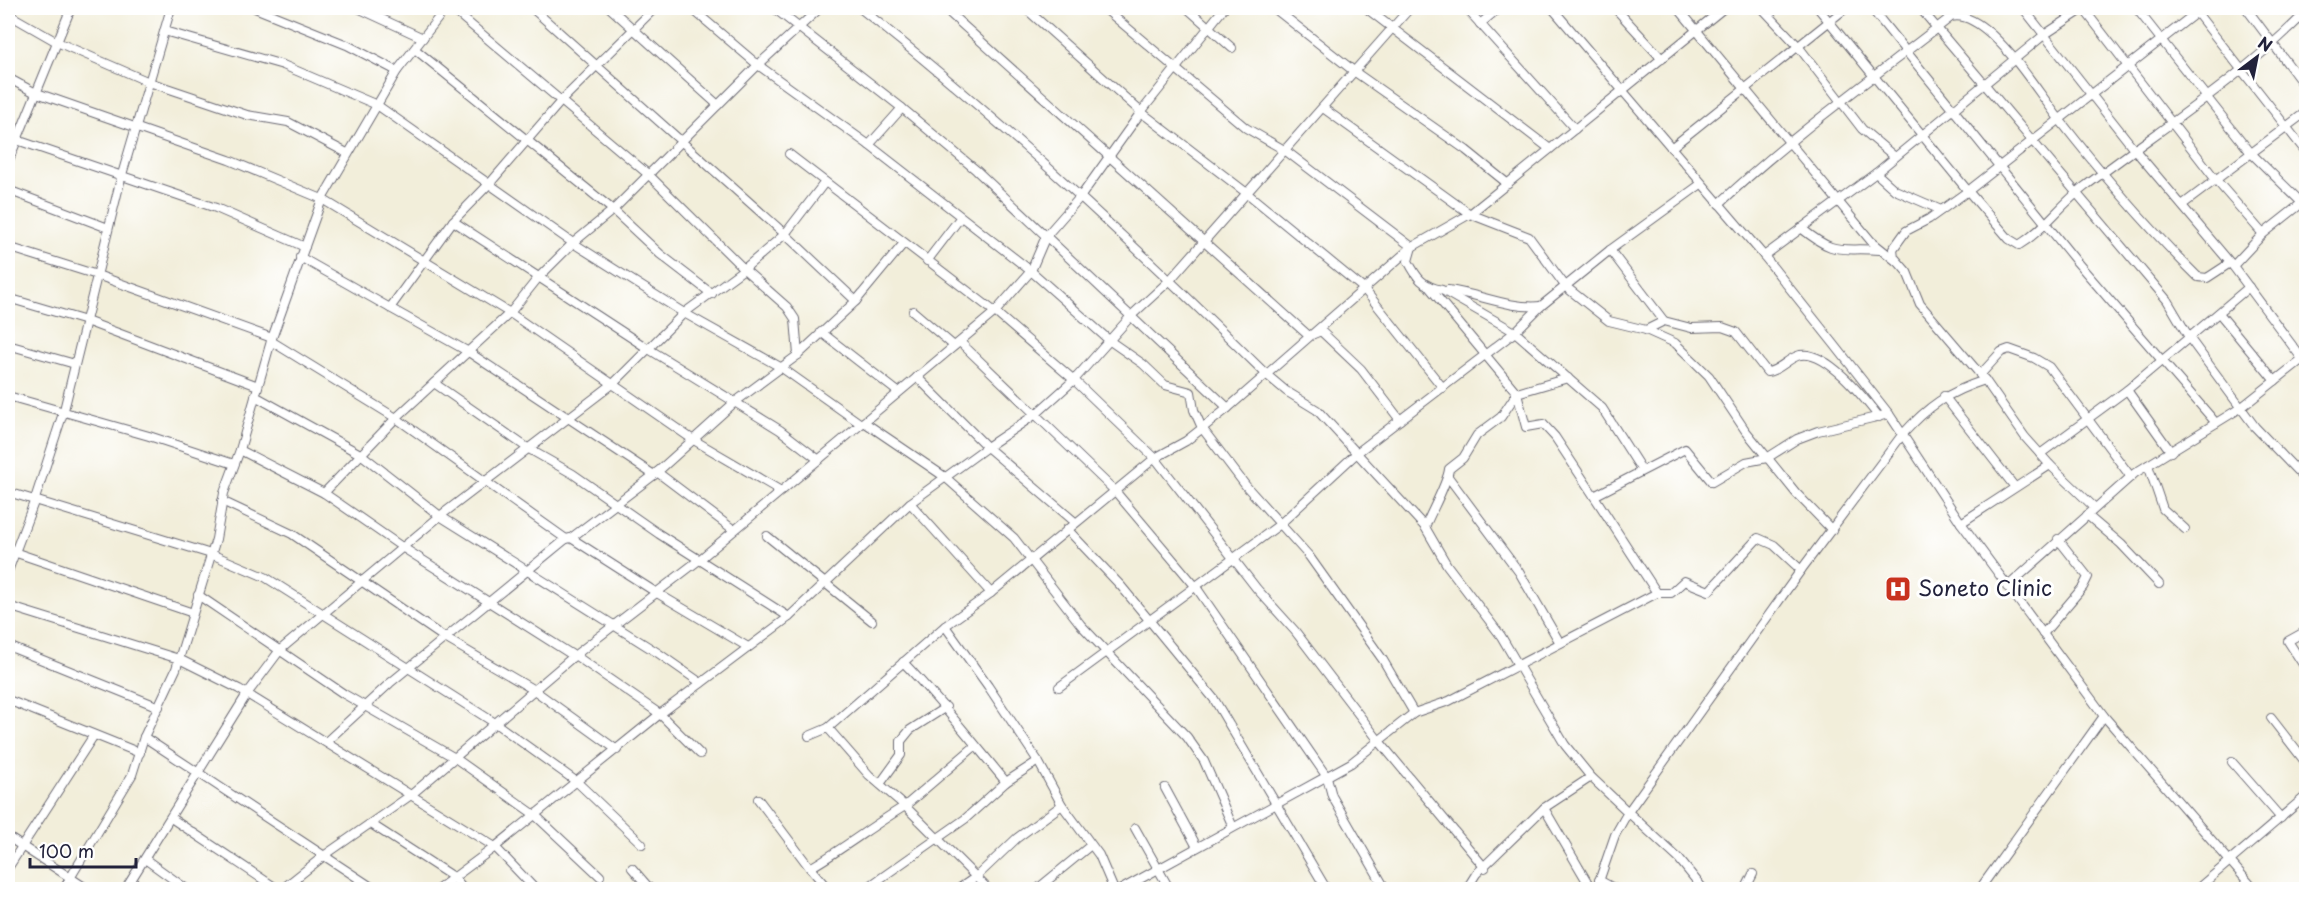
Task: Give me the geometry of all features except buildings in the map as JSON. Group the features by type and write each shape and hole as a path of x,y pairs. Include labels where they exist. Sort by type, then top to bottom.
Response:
{"street":[{"path":"8,162 12,139 71,8"},
{"path":"8,571 11,551 34,502 64,410 121,178 171,8"},
{"path":"255,8 347,45 397,71"},
{"path":"358,8 423,38"},
{"path":"63,890 117,802 179,659 211,554 222,501 240,450 272,339 322,199 397,71 416,50 446,8"},
{"path":"451,8 649,175 744,269 787,307 795,319 798,355"},
{"path":"532,8 785,234 856,301"},
{"path":"610,8 718,105"},
{"path":"390,308 453,221 491,182 562,100 597,68 655,8"},
{"path":"691,8 758,65 869,145 1030,271 1110,341 1143,364 1165,384 1191,392 1194,410 1202,428 1279,525 1309,556 1383,660 1414,713"},
{"path":"774,8 902,108 976,170 1228,408"},
{"path":"324,493 396,418 510,313 538,278 573,243 613,210 758,65 820,8"},
{"path":"860,8 921,55 1081,196 1267,375 1286,391 1317,410 1358,452 1425,527 1447,565 1501,636 1516,666 1565,745 1591,777 1679,859 1704,890"},
{"path":"944,8 995,50 1109,158 1309,336"},
{"path":"1025,8 1141,112 1248,194 1364,289 1443,388"},
{"path":"1104,8 1246,128 1286,151 1412,247"},
{"path":"1188,8 1232,48"},
{"path":"171,818 280,890 325,855 411,795 575,656 616,627 699,560 995,312 1030,271 1046,236 1081,196 1141,112 1224,8"},
{"path":"1274,8 1355,72 1466,150 1508,184"},
{"path":"1366,8 1550,149"},
{"path":"436,890 495,848 660,714 789,617 910,503 1036,414 1074,380 1132,315 1170,280 1248,194 1410,8"},
{"path":"1466,8 1575,129"},
{"path":"1480,24 1499,8"},
{"path":"1552,8 1764,256 1889,414 1961,523 2104,716 2255,890"},
{"path":"1615,8 1662,59"},
{"path":"1678,8 1880,250 1907,272 1920,304 1982,378 2040,454 2095,508"},
{"path":"809,736 828,728 945,626 991,593 1155,458 1202,428 1228,408 1412,247 1470,214 1724,8"},
{"path":"1762,8 1798,46 1867,134 1895,157"},
{"path":"1818,8 2014,244 2026,240 2047,224 2076,194 2242,70 2274,44 2307,12"},
{"path":"1671,148 1846,8"},
{"path":"1870,8 2047,224 2216,423"},
{"path":"1920,8 2167,300 2190,339 2261,434 2307,480"},
{"path":"2007,586 2131,477 2242,407 2305,360 2232,264 2134,150 2092,93 2023,8"},
{"path":"1764,256 1876,173 2044,35 2084,8 2216,180 2263,234"},
{"path":"1719,204 1752,172 1959,12 1982,27 2016,60 2104,174 2157,235 2198,277 2207,278 2232,264 2263,234 2304,202 2251,153 2208,95 2136,8"},
{"path":"2246,8 2307,88"},
{"path":"1897,262 1893,249 1905,231 1968,191 2195,10 2307,152"},
{"path":"8,14 57,42 149,82 247,115 288,122 347,153"},
{"path":"164,31 283,65 377,105 491,182 573,243 684,313 782,368 945,477 1000,524 1106,653 1187,737 1204,761 1233,827"},
{"path":"416,50 526,142 613,210 660,254 711,294"},
{"path":"8,78 34,92 136,126 322,199 510,313 692,439 781,491"},
{"path":"869,145 902,108"},
{"path":"1323,108 1470,214 1529,237 1566,287 1608,321 1646,330 1675,343 1709,376 1767,458 1796,493 1832,530"},
{"path":"2182,206 2307,112"},
{"path":"12,139 121,178 216,208 305,247"},
{"path":"789,154 995,312 1074,380 1155,458 1257,589 1310,649 1379,741 1485,868"},
{"path":"1876,173 1895,190 1941,210"},
{"path":"125,890 247,694 280,650 440,516 614,383 684,313 744,269 785,234 825,182"},
{"path":"1059,687 1196,587 1233,556 1279,525 1358,452 1515,332 1541,306 1610,250 1701,183"},
{"path":"8,190 108,228"},
{"path":"927,261 960,218"},
{"path":"453,221 647,348 780,430 819,460"},
{"path":"1801,228 1821,244 1837,250 1880,250"},
{"path":"326,742 366,708 390,683 488,601 656,474 735,402 798,355 820,332 856,301 904,243"},
{"path":"1412,247 1408,261 1419,281 1429,287 1476,294 1528,307 1541,306"},
{"path":"8,248 97,275 272,339 396,418 485,482 569,538 748,647"},
{"path":"1610,250 1664,321 1691,328 1729,328 1736,332 1767,372 1799,356 1818,357 1852,385 1878,417"},
{"path":"300,257 467,351 656,474 734,530"},
{"path":"1429,287 1517,393 1520,412 1526,427 1543,424 1555,437 1657,593"},
{"path":"2040,454 2127,390 2249,288"},
{"path":"1442,290 1515,332 1602,408 1641,469"},
{"path":"8,298 86,321 258,386"},
{"path":"913,311 957,344 1036,414 1115,491 1196,587 1327,777 1332,796 1386,890"},
{"path":"2220,313 2275,381"},
{"path":"1646,330 1664,321"},
{"path":"1309,336 1321,331 1361,369 1400,420"},
{"path":"820,332 898,392"},
{"path":"8,345 75,364"},
{"path":"1594,890 1615,835 1628,812 1902,435 1917,418 1944,396 1982,378 2005,350 2019,352 2049,367 2131,477"},
{"path":"917,377 987,447 1075,522"},
{"path":"1560,643 1519,572 1449,478 1449,469 1463,458 1477,435 1501,417 1517,393 1568,378"},
{"path":"434,383 529,449 573,474 615,505 789,617"},
{"path":"2127,390 2171,452"},
{"path":"8,396 64,410 234,464"},
{"path":"255,396 362,455 440,516 701,683"},
{"path":"1944,396 2014,486"},
{"path":"1594,496 1641,469 1685,449 1712,482 1746,462 1767,458 1797,439 1818,430 1889,414"},
{"path":"240,450 324,493 402,547 575,656 660,714 700,754"},
{"path":"1961,523 2014,486 2050,465"},
{"path":"2148,465 2163,509 2185,529"},
{"path":"1425,527 1440,490 1449,478"},
{"path":"8,492 34,502 211,554 265,577 408,670 495,723 577,782 642,844"},
{"path":"222,501 292,534 445,638 534,690 617,750"},
{"path":"910,503 991,593"},
{"path":"2087,514 2121,544 2159,584"},
{"path":"1067,529 1149,620 1214,699 1327,890"},
{"path":"767,536 827,582 872,621"},
{"path":"1277,803 1120,890 1351,763 1414,713 1449,701 1657,593 1671,593 1684,581 1709,591 1758,538 1774,545 1802,570"},
{"path":"2043,634 2083,587 2088,577 2058,539"},
{"path":"11,551 193,613"},
{"path":"198,595 366,708 455,758 535,816 600,876"},
{"path":"8,606 179,659 247,694 495,848 536,890"},
{"path":"945,626 1038,761 1062,805 1099,855 1114,890"},
{"path":"2307,631 2288,641 2307,669"},
{"path":"8,646 159,707"},
{"path":"903,662 946,707 1006,782"},
{"path":"8,700 140,753"},
{"path":"880,784 901,755 901,741 910,730 946,707"},
{"path":"1979,890 2104,716"},
{"path":"2271,718 2307,764"},
{"path":"828,728 841,746 989,890"},
{"path":"8,868 94,735"},
{"path":"144,737 376,890"},
{"path":"810,868 851,844 861,833 905,806 975,746"},
{"path":"864,890 937,840 978,809 1006,782 1038,761"},
{"path":"2232,762 2281,818"},
{"path":"1466,890 1476,874 1485,868 1544,808 1591,777"},
{"path":"1165,788 1197,847"},
{"path":"2196,890 2307,796"},
{"path":"758,799 810,868 830,890"},
{"path":"957,890 976,877 1017,838 1062,805"},
{"path":"1544,808 1594,890"},
{"path":"370,824 453,878 464,890"},
{"path":"1135,828 1156,870 1170,890"},
{"path":"8,837 89,890"},
{"path":"1036,890 1091,845"},
{"path":"145,859 188,890"},
{"path":"633,868 651,890"},
{"path":"1745,890 1753,874"},
{"path":"1599,880 1617,890"}],"place":[{"name":"Soneto Clinic","path":"1898,589"}]}
